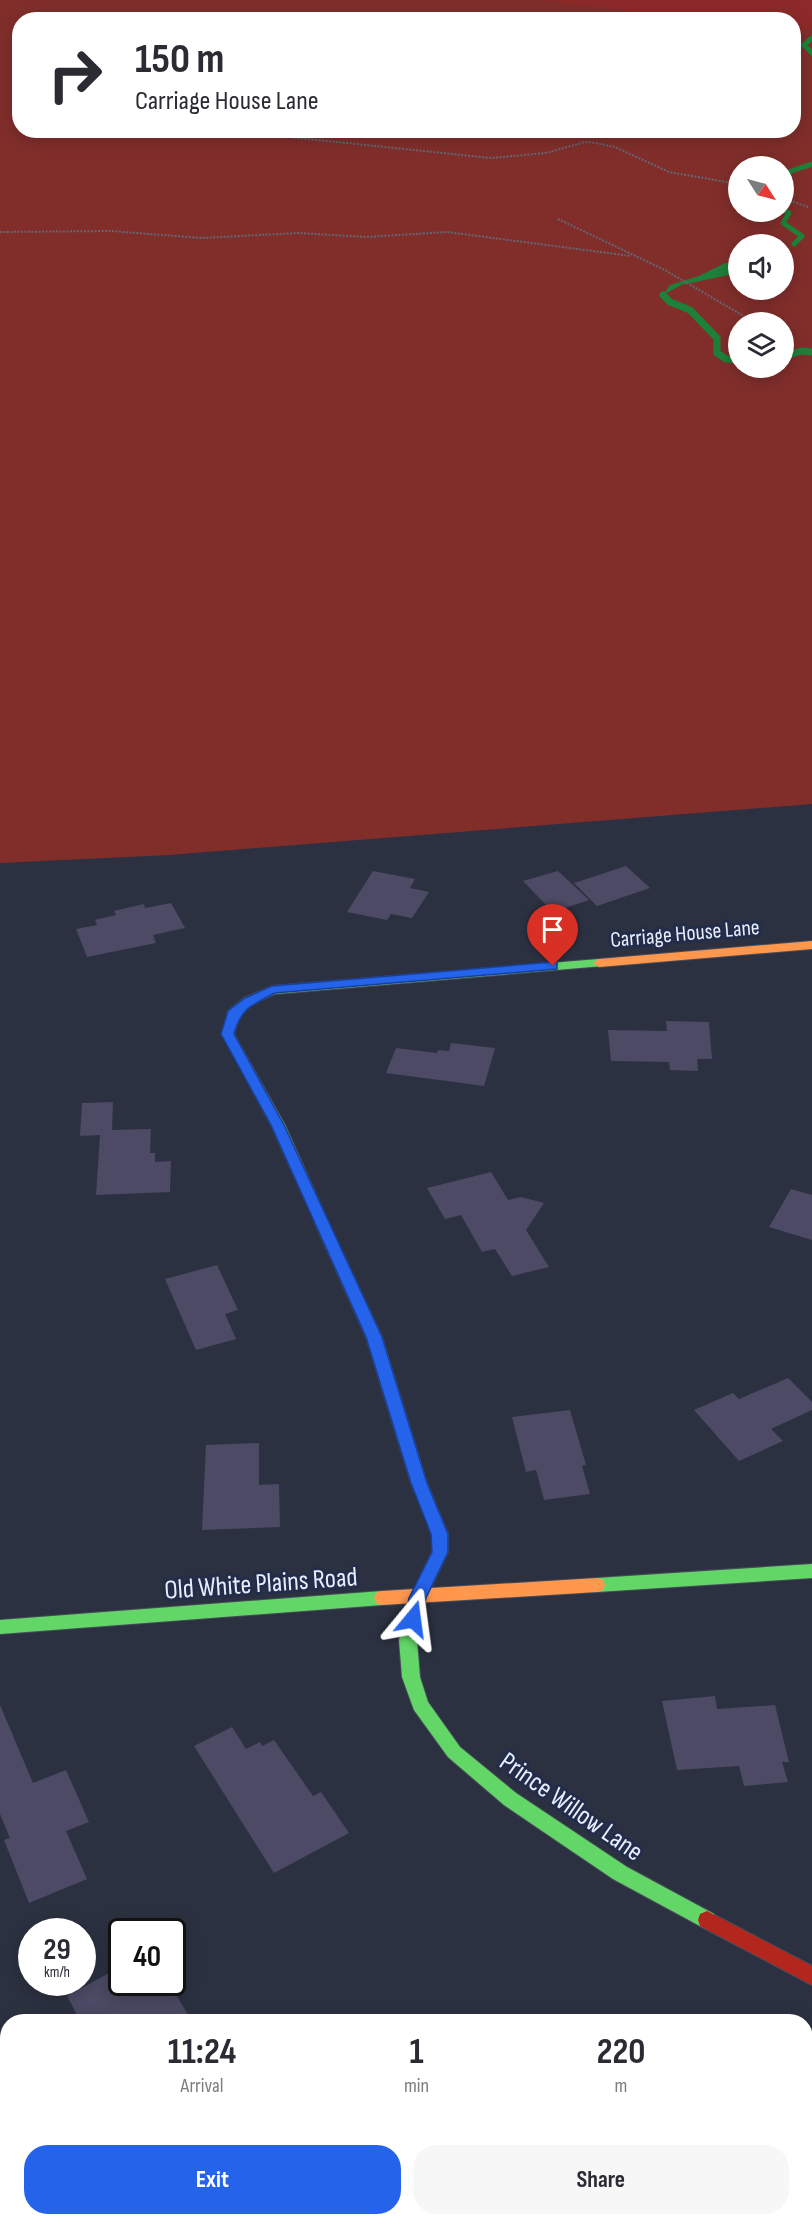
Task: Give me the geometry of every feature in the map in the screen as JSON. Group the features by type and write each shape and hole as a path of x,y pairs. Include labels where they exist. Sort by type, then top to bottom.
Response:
{"street":[{"name":"Carriage House Lane","path":"418,1598 440,1552 440,1534 419,1483 374,1337 278,1125 228,1034 233,1014 249,1001 272,990 812,945"},
{"name":"Old White Plains Road","path":"0,1627 279,1605 418,1598 812,1571"},
{"name":"Prince Willow Lane","path":"418,1598 408,1640 411,1677 420,1705 454,1752 510,1799 620,1873 812,1976"}],"path":[{"path":"318,138 491,158 546,153 585,142 596,143 615,147 669,172 728,181"},
{"path":"794,202 808,207"},
{"path":"558,219 665,270 736,312"},
{"path":"0,232 111,231 194,238 298,232 366,237 418,232 456,233 632,256"}],"shaded area":[{"path":"0,0 724,0 799,12 12,12 12,138 801,138 801,12 812,14 812,804 169,855 0,863"},
{"path":"544,0 812,0 812,28 801,32 801,12 631,12"},
{"path":"728,263 728,275 681,285 663,295 670,285 699,276"}],"building":[{"path":"626,866 650,888 597,906 574,883"},
{"path":"373,871 415,879 410,888 429,892 412,918 391,914 387,920 347,912"},
{"path":"558,871 589,900 553,912 523,881"},
{"path":"171,903 185,928 153,935 156,943 87,957 76,929 97,925 95,920 116,915 114,911 144,904 145,908"},
{"path":"666,1021 709,1022 712,1059 697,1059 698,1071 670,1070 669,1062 611,1061 608,1030 667,1031"},
{"path":"451,1043 495,1048 484,1086 386,1073 396,1048 437,1053 438,1050 449,1051"},
{"path":"113,1102 112,1130 151,1129 150,1153 155,1153 155,1162 171,1161 170,1192 96,1195 100,1135 80,1136 82,1103"},
{"path":"491,1172 508,1200 521,1197 544,1203 526,1230 549,1267 512,1276 495,1249 482,1252 461,1215 445,1219 427,1188"},
{"path":"791,1189 812,1195 812,1240 769,1227"},
{"path":"217,1265 238,1310 225,1314 236,1339 196,1350 165,1279"},
{"path":"788,1378 812,1402 812,1410 771,1429 783,1441 739,1461 694,1410 733,1393 739,1399"},
{"path":"570,1410 586,1465 582,1466 590,1494 544,1500 536,1470 526,1472 512,1417"},
{"path":"259,1443 259,1485 279,1484 280,1527 202,1530 206,1445"},
{"path":"715,1696 717,1709 775,1705 789,1762 782,1762 788,1782 744,1786 739,1766 677,1770 662,1701"},
{"path":"0,1705 33,1783 66,1770 89,1822 66,1831 87,1879 29,1903 4,1840 10,1838 0,1814"},
{"path":"232,1727 246,1749 260,1742 262,1746 274,1740 313,1796 321,1792 349,1833 274,1873 194,1746"},
{"path":"108,1974 108,1996 177,1996 187,2014 77,2014 67,1996 96,1996 96,1980"}],"waterway":[{"path":"812,38 804,45 812,53"},
{"path":"794,170 812,164"},
{"path":"784,222 802,236 794,244"},
{"path":"663,295 670,302 690,310 717,338 717,353 728,359"},
{"path":"794,353 801,351 812,352"}],"traffic: fast":[{"path":"321,1221 278,1125 228,1034 233,1014 249,1001 272,990 599,963"},
{"path":"440,1534 440,1552 418,1598 408,1640 411,1677 420,1705 454,1752 510,1799 620,1873 707,1920"},
{"path":"597,1585 812,1571"},
{"path":"0,1627 382,1598"}],"traffic: slow":[{"path":"599,963 812,945"},
{"path":"321,1221 374,1337 419,1483 440,1534"},
{"path":"382,1598 597,1585"}],"traffic: jam":[{"path":"707,1920 812,1976"}],"route":[{"path":"413,1619 418,1598 440,1552 440,1534 419,1483 374,1337 278,1125 228,1034 233,1014 249,1001 272,990 553,966"}]}
